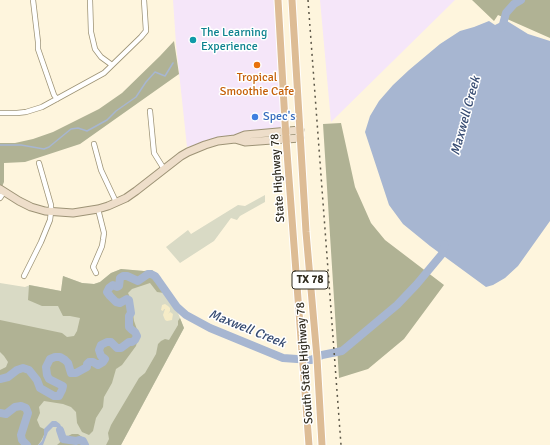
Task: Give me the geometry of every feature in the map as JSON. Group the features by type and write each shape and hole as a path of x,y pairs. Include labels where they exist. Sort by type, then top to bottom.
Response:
{"main road":[{"name":"State Highway 78","path":"278,0 293,234"},
{"path":"288,0 290,20 294,28"},
{"name":"State Highway 78","path":"292,0 306,232"},
{"name":"South State Highway 78","path":"306,232 318,375 322,445"},
{"name":"South State Highway 78","path":"293,234 309,445"}],"street":[{"path":"33,0 38,49 54,95 57,99"},
{"path":"90,0 91,32 95,49 101,57 112,65"},
{"path":"0,113 9,114 26,112 42,107 104,73 146,30 144,0"},
{"path":"150,111 154,153 164,169"},
{"path":"255,138 286,131 300,130"},
{"path":"1,193 31,207 51,212 73,213 98,209 116,202 136,191 180,156 196,148 218,141 235,139 245,135 255,138 300,138"},
{"path":"94,144 101,170 116,202"},
{"path":"24,276 50,220 51,205 39,163"},
{"path":"96,273 93,267 102,246 104,233 98,209"}],"shaded area":[{"path":"173,0 274,0 282,136 233,135 187,147"},
{"path":"320,0 455,0 331,122"}],"green space":[{"path":"472,0 550,0 550,38 498,15 494,21"},
{"path":"174,41 179,74 80,144 25,162 4,163 4,182 0,189 0,143 15,143 33,139 53,132 99,109 122,93"},
{"path":"341,123 355,187 371,223 385,240 444,285 404,339 368,369 339,378 323,124"},
{"path":"265,195 265,202 240,216 237,220 231,218 214,241 180,263 166,247 188,230 191,234 238,205 245,206"},
{"path":"121,269 144,271 152,270 168,288 184,328 121,445 0,445 0,283 25,287 30,285 61,291 63,276 82,283 94,284 100,282 111,273"},
{"path":"121,269 144,271 152,270 168,288 164,293 157,292 150,283 132,289 128,293 131,299 134,321 139,335 136,346 122,365 116,369 112,383 104,397 103,407 96,418 93,431 89,435 82,432 77,423 76,412 71,407 44,401 39,407 40,413 37,420 40,427 44,429 44,435 38,445 0,445 0,370 6,367 8,362 0,352 0,320 62,333 67,337 74,336 77,331 80,318 63,316 58,306 42,306 28,300 29,285 61,291 63,276 82,283 94,284 100,282 111,273"},
{"path":"180,318 184,328 121,445 106,445 109,439 108,433 111,425 139,378 145,373 156,354 158,344 165,339 169,340 178,325"},
{"path":"72,434 78,434 85,439 88,445 57,445"}],"sand":[{"path":"165,304 170,308 168,314 170,312 173,314 172,320 165,320 163,315 165,309 163,311 161,310 162,305"}],"water":[{"path":"504,17 507,21 528,34 550,41 550,221 518,266 505,278 486,287 403,224 389,205 365,132 370,116 379,101 409,70 440,44 460,31 489,21 495,25 501,22"},
{"path":"52,421 56,421 60,424 66,437 60,442 59,431 57,427 53,427 48,432 43,445 38,445 42,441 44,429"}],"waterway":[{"name":"Maxwell Creek","path":"502,28 506,13 514,4 521,0"},
{"path":"0,145 21,145 44,149 49,147 71,129 78,128 87,131 107,120 116,111 136,97 155,72 165,76 173,63"},
{"name":"Maxwell Creek","path":"0,379 8,377 17,370 23,368 29,370 37,380 40,388 54,396 59,396 63,386 49,379 47,375 46,367 50,359 60,357 68,363 71,373 76,373 87,367 89,362 93,362 98,365 103,362 105,359 101,356 99,350 101,345 111,342 117,348 121,348 129,342 135,340 137,336 129,327 129,316 131,313 129,300 127,299 120,303 116,302 107,292 113,285 117,287 119,286 120,278 123,276 127,276 138,281 148,274 155,276 177,307 186,315 210,328 283,358 311,360 322,355 342,351 397,305 442,254 445,244"},
{"path":"0,413 6,414 15,407 21,406 26,408 28,413 21,435 22,440 27,445"},
{"path":"60,430 63,439 83,441 85,445"}],"railway":[{"path":"308,0 341,445"}],"place":[{"name":"The Learning Experience","path":"193,40"},
{"name":"Tropical Smoothie Cafe","path":"257,65"},
{"name":"Spec's","path":"255,117"}]}
